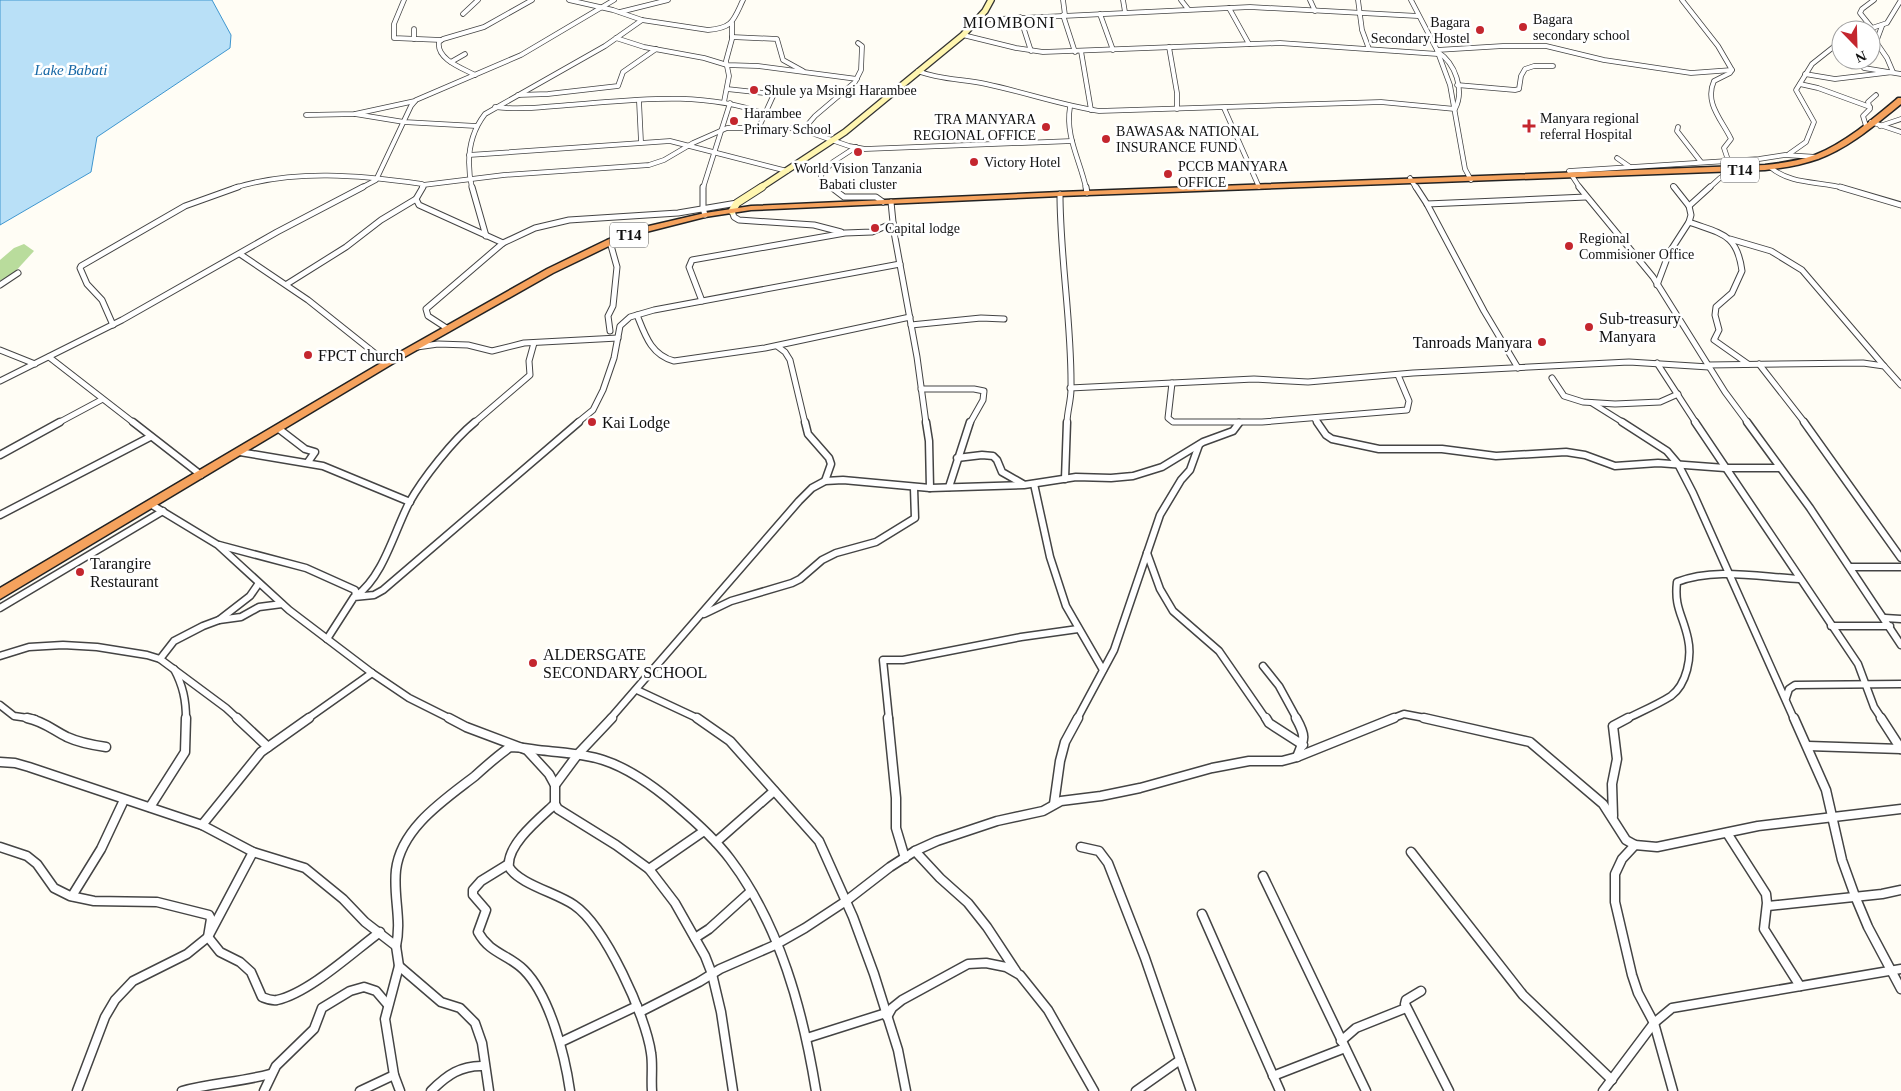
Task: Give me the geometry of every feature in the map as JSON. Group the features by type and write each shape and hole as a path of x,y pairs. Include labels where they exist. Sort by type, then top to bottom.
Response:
{"highway":[{"name":"T14","path":"0,594 201,476 416,346 550,271 610,242 704,211 735,207 1350,184 1412,180 1733,171 1770,167 1817,157 1901,100"}],"street":[{"path":"404,0 395,20 393,36 398,38 441,40 484,27 532,0"},
{"path":"463,14 478,0"},
{"path":"570,0 602,7 642,20 702,30 720,29 732,23"},
{"path":"354,114 416,100 475,75 520,55 614,0"},
{"path":"620,12 668,0"},
{"path":"724,102 729,76 726,61 732,37 732,23 744,0"},
{"path":"845,232 814,225 739,220 734,217 735,207 834,141 963,35 978,20 991,0"},
{"path":"1063,0 1064,15 1074,52"},
{"path":"1123,0 1125,12"},
{"path":"1181,0 1188,9"},
{"path":"1258,0 1260,7"},
{"path":"1310,0 1314,11"},
{"path":"1358,0 1362,30 1369,49"},
{"path":"1405,0 1411,0 1438,52 1450,85 1465,169 1470,178"},
{"path":"1682,0 1718,46 1732,70"},
{"path":"1866,20 1860,13 1862,9 1874,0"},
{"path":"1892,72 1887,58 1876,42 1882,26 1889,21 1901,0"},
{"path":"978,20 1260,7 1418,16"},
{"path":"1229,8 1249,44"},
{"path":"1893,13 1901,15"},
{"path":"1100,14 1113,50"},
{"path":"1020,18 1030,51"},
{"path":"486,236 468,164 472,138 476,126 484,114 616,38 642,20"},
{"path":"414,29 414,39"},
{"path":"963,35 1030,51 1074,52 1300,43 1438,52 1503,46 1546,46 1604,60 1691,73 1732,70"},
{"path":"732,37 777,39 783,60 804,72"},
{"path":"616,38 656,50 704,58 727,65 857,79"},
{"path":"441,40 438,44 439,51 451,62 475,75"},
{"path":"803,130 815,116 847,90 857,79 861,70 864,48 858,43"},
{"path":"1169,47 1177,93 1177,109"},
{"path":"1784,156 1802,147 1810,137 1813,118 1796,93 1796,90 1804,74 1819,57 1831,48"},
{"path":"516,95 548,94 615,86 620,83 623,72 656,50"},
{"path":"1081,51 1091,110"},
{"path":"1438,52 1449,59 1457,85 1460,96 1455,109"},
{"path":"451,62 465,54"},
{"path":"1457,85 1514,90 1519,89 1521,76 1526,69 1534,66 1553,66"},
{"path":"1728,160 1724,148 1731,139 1715,112 1710,91 1714,81 1730,73 1732,70"},
{"path":"1878,70 1901,74"},
{"path":"918,71 934,76 987,84 1091,110 1224,108 1380,102 1455,109"},
{"path":"1804,74 1835,79 1892,72"},
{"path":"1800,84 1818,88 1870,107"},
{"path":"727,89 774,94 759,127"},
{"path":"1870,107 1868,102 1876,95"},
{"path":"495,107 538,108 678,98 730,103 765,114"},
{"path":"0,381 113,325 376,180 411,106 416,100"},
{"path":"640,101 641,142"},
{"path":"448,329 428,316 426,309 503,243 522,232 569,220 704,211 703,187 730,103"},
{"path":"1070,106 1068,114 1072,141 1087,193"},
{"path":"1870,107 1863,116 1868,124 1901,132"},
{"path":"1224,108 1259,187"},
{"path":"306,115 354,114 404,122 476,126"},
{"path":"1880,126 1901,119"},
{"path":"113,325 104,304 87,284 80,267 139,234 174,211 197,200 276,177 312,176 402,181 422,185 520,174 649,165 664,160 686,146 721,130 759,127 803,130 856,148 875,149 1072,141"},
{"path":"1678,127 1677,131 1701,162"},
{"path":"469,155 670,141 787,171"},
{"path":"856,148 833,162 821,175 821,178 844,197 876,197 887,202 894,223 930,441 930,488"},
{"path":"1817,157 1784,156 1749,160 1569,170 1578,187 1657,285 1708,366 1850,567 1901,645"},
{"path":"1617,158 1630,167"},
{"path":"1690,206 1720,178 1749,160"},
{"path":"1609,174 1622,167"},
{"path":"1770,167 1780,174 1791,178 1837,186 1901,205"},
{"path":"1412,180 1427,204 1484,311 1518,368"},
{"path":"287,284 346,247 381,220 416,199 422,189 422,185"},
{"path":"1657,285 1669,253 1689,222 1691,212 1690,206 1673,186"},
{"path":"1060,194 1060,236 1066,288 1070,388 1065,479"},
{"path":"1427,204 1586,197"},
{"path":"416,199 419,205 503,243"},
{"path":"1689,222 1771,251 1802,270 1901,385"},
{"path":"702,301 689,267 692,260 845,232 876,231 894,223"},
{"path":"1730,238 1738,254 1742,271 1732,293 1716,307 1715,315 1719,330 1714,340 1748,364"},
{"path":"610,242 617,267 614,306 608,316 610,331"},
{"path":"240,254 287,284 377,355 389,362"},
{"path":"356,596 371,595 383,590 593,410 602,395 612,366 620,326 623,321 637,315 702,301 900,264"},
{"path":"0,285 18,273"},
{"path":"637,315 649,344 657,354 666,360 698,359 777,346 910,317"},
{"path":"911,325 981,318 1004,319"},
{"path":"601,339 610,331 620,326"},
{"path":"416,346 438,344 468,345 492,351 521,343 618,338"},
{"path":"327,639 356,596 372,582 410,502 433,469 468,428 530,375 528,366 534,343"},
{"path":"777,346 785,352 790,360 808,434 829,458 831,464 825,481"},
{"path":"0,350 35,364"},
{"path":"49,357 101,400 131,420 201,476"},
{"path":"1070,388 1254,380 1308,382 1518,368 1657,362 1708,366 1849,362 1884,366"},
{"path":"1657,362 1725,468 1858,664 1874,707 1901,749"},
{"path":"1759,364 1801,417 1813,438 1842,473 1901,558"},
{"path":"1172,383 1168,418 1170,420 1176,422 1239,422 1394,414 1407,410 1410,401 1398,375"},
{"path":"1552,378 1564,396 1576,402 1660,402 1678,394"},
{"path":"921,390 974,389 984,391 984,400 971,419 949,487"},
{"path":"0,455 101,400"},
{"path":"1592,403 1664,449 1678,464 1709,526 1808,746 1826,790 1834,818 1842,860 1855,896 1901,989"},
{"path":"1315,419 1326,435 1332,439 1379,449 1442,449 1496,456 1566,452 1585,455 1615,466 1678,464 1725,468 1780,468"},
{"path":"555,785 578,754 637,690 799,502 812,488 825,481 843,480 930,488 1024,485 1085,476 1119,477 1150,471 1170,463 1199,445 1233,431 1239,422"},
{"path":"279,429 305,449 315,452 308,462"},
{"path":"0,515 150,437"},
{"path":"1054,804 1060,761 1065,742 1114,650 1160,515 1181,480 1190,470 1199,445"},
{"path":"240,452 308,462 340,471 410,502"},
{"path":"958,458 982,455 993,456 997,460 1002,472 1024,485"},
{"path":"1034,484 1056,577 1066,606 1103,670"},
{"path":"700,616 731,601 792,583 805,575 814,565 830,556 876,542 893,534 915,518 914,488"},
{"path":"152,505 218,545 282,604 372,673 409,698 441,716 528,750 549,774 555,785 555,804 564,814 616,845 650,869 675,903 695,938 712,974 721,1012 733,1091"},
{"path":"0,608 163,511"},
{"path":"218,545 286,562 314,572 351,588 356,591 356,596"},
{"path":"1147,553 1160,589 1172,611 1219,651 1269,723 1303,745"},
{"path":"1850,567 1901,567"},
{"path":"1614,817 1612,784 1617,759 1612,737 1613,726 1672,695 1684,678 1690,657 1688,639 1675,599 1677,582 1689,577 1730,576 1799,579"},
{"path":"160,659 176,639 219,620 250,596 259,583"},
{"path":"219,620 236,618 259,607 282,604"},
{"path":"1885,618 1901,619"},
{"path":"1831,626 1890,626"},
{"path":"905,858 896,828 896,798 883,660 904,660 1021,637 1078,629"},
{"path":"0,656 34,646 96,646 160,659 226,708 268,746"},
{"path":"1263,666 1279,686 1304,732 1303,745 1297,757"},
{"path":"150,807 185,752 186,702 182,685 173,668"},
{"path":"202,825 221,804 250,765 268,746 372,673"},
{"path":"1786,698 1789,689 1795,685 1901,684"},
{"path":"637,690 714,727 730,741 819,841 846,901 874,974 898,1050 906,1091"},
{"path":"0,705 14,716 39,720 68,737 106,747"},
{"path":"561,1042 638,1009 775,945 846,901 890,867 915,851 979,827 1043,812 1054,804 1164,782 1212,768 1249,760 1282,760 1297,757 1404,714 1527,740 1603,804 1614,817 1626,840 1635,845 1657,847 1758,826 1901,809"},
{"path":"1808,746 1901,749"},
{"path":"400,1091 394,1075 386,1030 388,1005 399,966 396,946 399,932 396,871 400,852 413,832 441,803 507,749 515,747 528,750 578,754 605,760 644,779 716,842 735,866 750,892 792,984 807,1038 816,1091"},
{"path":"0,762 15,763 202,825 253,852 305,868 343,899 364,922 380,932 396,946"},
{"path":"716,842 774,791"},
{"path":"72,896 97,857 124,800"},
{"path":"555,804 521,839 511,852 507,865 481,882 473,890 473,895 486,910 478,932 492,952 514,962 525,971 542,999 561,1042 570,1091"},
{"path":"650,869 704,831"},
{"path":"1727,833 1766,894 1768,906 1763,922 1764,929 1800,986"},
{"path":"1635,845 1622,859 1615,874 1615,902 1632,976 1654,1023 1674,1091"},
{"path":"0,847 23,852 32,858 52,886 72,896 96,901 157,902 183,907 210,916 208,937 220,952 240,962 251,972 262,997 271,1001 305,985 380,932"},
{"path":"1080,847 1099,851 1108,863 1145,958 1191,1091"},
{"path":"915,851 940,878 968,903 987,927 1016,972 1039,998 1059,1028 1094,1091"},
{"path":"77,1091 105,1017 124,990 134,981 187,954 208,937 253,852"},
{"path":"1411,852 1523,995 1612,1080"},
{"path":"507,865 509,870 518,877 577,907 585,915 604,943 638,1009 650,1052 652,1091"},
{"path":"1263,876 1366,1091"},
{"path":"1768,906 1882,894 1901,890"},
{"path":"695,938 709,929 750,892"},
{"path":"1202,914 1280,1091"},
{"path":"807,1038 886,1015 902,1000 968,964 978,962 1016,972"},
{"path":"399,966 441,1002 460,1008 475,1023 482,1043 489,1091"},
{"path":"1603,1091 1654,1023 1672,1008 1901,970"},
{"path":"264,1091 270,1074 276,1066 314,1029 322,1008 356,988 364,987 376,992 388,1005"},
{"path":"1421,991 1406,1000 1406,1008 1449,1091"},
{"path":"1273,1076 1343,1044 1356,1028 1406,1008"},
{"path":"1136,1091 1180,1060"},
{"path":"431,1091 459,1069 472,1065 484,1066"},
{"path":"182,1091 196,1087 244,1082 270,1074"},
{"path":"360,1091 394,1075"}],"green space":[{"path":"24,244 34,251 13,274 0,281 0,260 14,248"}],"water":[{"name":"Lake Babati","path":"0,0 212,0 231,35 230,48 97,137 91,172 0,225"}],"place":[{"name":"Bagara secondary school","path":"1523,27"},
{"name":"Bagara Secondary Hostel","path":"1480,30"},
{"name":"Shule ya Msingi Harambee","path":"754,90"},
{"name":"Harambee Primary School","path":"734,121"},
{"name":"Manyara regional referral Hospital","path":"1529,126"},
{"name":"TRA MANYARA REGIONAL OFFICE","path":"1046,127"},
{"name":"BAWASA& NATIONAL INSURANCE FUND","path":"1106,139"},
{"name":"World Vision Tanzania Babati cluster","path":"858,152"},
{"name":"Victory Hotel","path":"974,162"},
{"name":"PCCB MANYARA OFFICE","path":"1168,174"},
{"name":"Capital lodge","path":"875,228"},
{"name":"Regional Commisioner Office","path":"1569,246"},
{"name":"Sub-treasury Manyara","path":"1589,327"},
{"name":"Tanroads Manyara","path":"1542,342"},
{"name":"FPCT church","path":"308,355"},
{"name":"Kai Lodge","path":"592,422"},
{"name":"Tarangire Restaurant","path":"80,572"},
{"name":"ALDERSGATE SECONDARY SCHOOL","path":"533,663"}],"district":[{"name":"MIOMBONI","path":"1009,22"}]}
